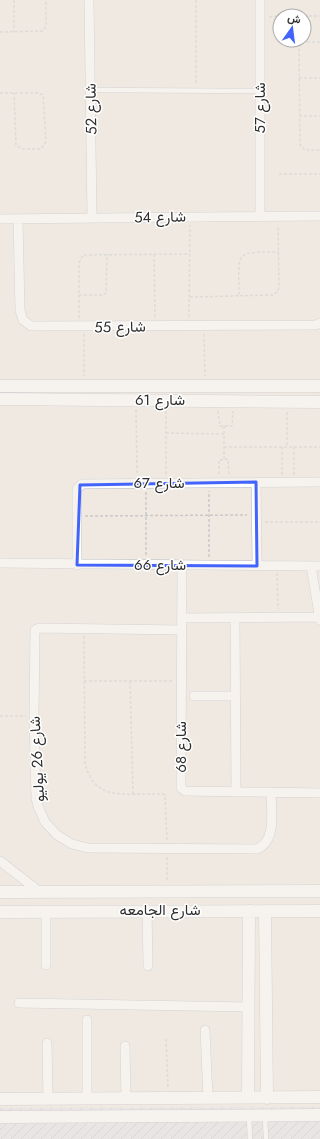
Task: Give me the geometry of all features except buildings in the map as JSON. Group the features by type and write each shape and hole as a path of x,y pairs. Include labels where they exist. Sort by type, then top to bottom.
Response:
{"main road":[{"name":"شارع 61","path":"0,386 320,386"},
{"name":"شارع 61","path":"0,399 320,402"},
{"name":"شارع الجامعه","path":"0,892 320,891"},
{"path":"207,892 207,910"},
{"name":"شارع الجامعه","path":"0,912 147,910 320,911"},
{"path":"248,1098 249,910"},
{"path":"265,911 267,1098"},
{"path":"320,1097 5,1099 5,1117 320,1115"}],"street":[{"name":"شارع 52","path":"89,0 92,218"},
{"name":"شارع 57","path":"260,0 260,217"},
{"name":"شارع 54","path":"0,219 320,216"},
{"name":"شارع 55","path":"18,219 20,310 23,320 27,324 36,328 316,325 320,323"},
{"name":"شارع 67","path":"77,565 77,489 80,485 209,482 320,482"},
{"path":"256,482 257,566"},
{"name":"شارع 66","path":"0,563 77,565 316,566"},
{"name":"شارع 68","path":"182,565 181,788 185,791 320,793"},
{"path":"182,618 278,617 319,619 316,566"},
{"path":"235,618 236,792"},
{"name":"شارع 26 يوليو","path":"182,630 84,628 39,628 35,630 34,716 36,798 41,814 51,829 72,844 88,848 257,849 262,847 270,836 271,792"},
{"path":"194,696 236,696"},
{"path":"0,861 40,892"},
{"path":"147,910 148,966"},
{"path":"46,911 46,965"},
{"path":"19,1003 249,1007"},
{"path":"87,1020 87,1099"},
{"path":"205,1030 208,1098"},
{"path":"47,1043 48,1099"},
{"path":"125,1046 126,1098"}],"lane":[{"path":"90,90 260,91"},
{"path":"249,1115 250,1139"},
{"path":"266,1115 266,1139"}],"path":[{"path":"14,0 14,32"},
{"path":"0,32 42,31 44,29 46,0"},
{"path":"196,0 196,90"},
{"path":"259,17 272,16"},
{"path":"320,42 303,42 300,45 299,78 300,147 305,150 320,150"},
{"path":"299,78 320,78"},
{"path":"0,93 14,93 40,93 44,96 46,142 41,149 22,149 16,145 14,93"},
{"path":"299,116 320,116"},
{"path":"279,174 320,174"},
{"path":"190,297 276,294 279,286 278,216"},
{"path":"189,326 191,217"},
{"path":"239,296 239,261 242,255 248,252 279,252"},
{"path":"84,386 79,294 79,263 81,257 86,253 190,254"},
{"path":"79,294 103,295 106,293 107,254"},
{"path":"154,254 155,326"},
{"path":"204,326 205,386"},
{"path":"136,400 146,516 146,565"},
{"path":"166,400 166,483"},
{"path":"218,401 218,425 224,426 233,425 233,401"},
{"path":"287,401 287,447"},
{"path":"224,426 224,459"},
{"path":"166,433 224,434"},
{"path":"224,446 320,447"},
{"path":"282,447 282,482"},
{"path":"294,447 294,482"},
{"path":"219,482 218,460 224,459 228,459 229,482"},
{"path":"209,482 209,565"},
{"path":"77,516 209,516 320,522"},
{"path":"277,566 278,617"},
{"path":"84,628 85,764 92,781 104,791 115,794 162,794 165,796 167,892"},
{"path":"84,681 182,681"},
{"path":"130,681 133,794"},
{"path":"0,716 34,716"},
{"path":"166,1039 168,1098"}],"highlighted area":[{"path":"256,482 257,566 77,565 80,485"}],"shaded area":[{"path":"320,1107 320,1139 0,1139 0,1108"}]}
